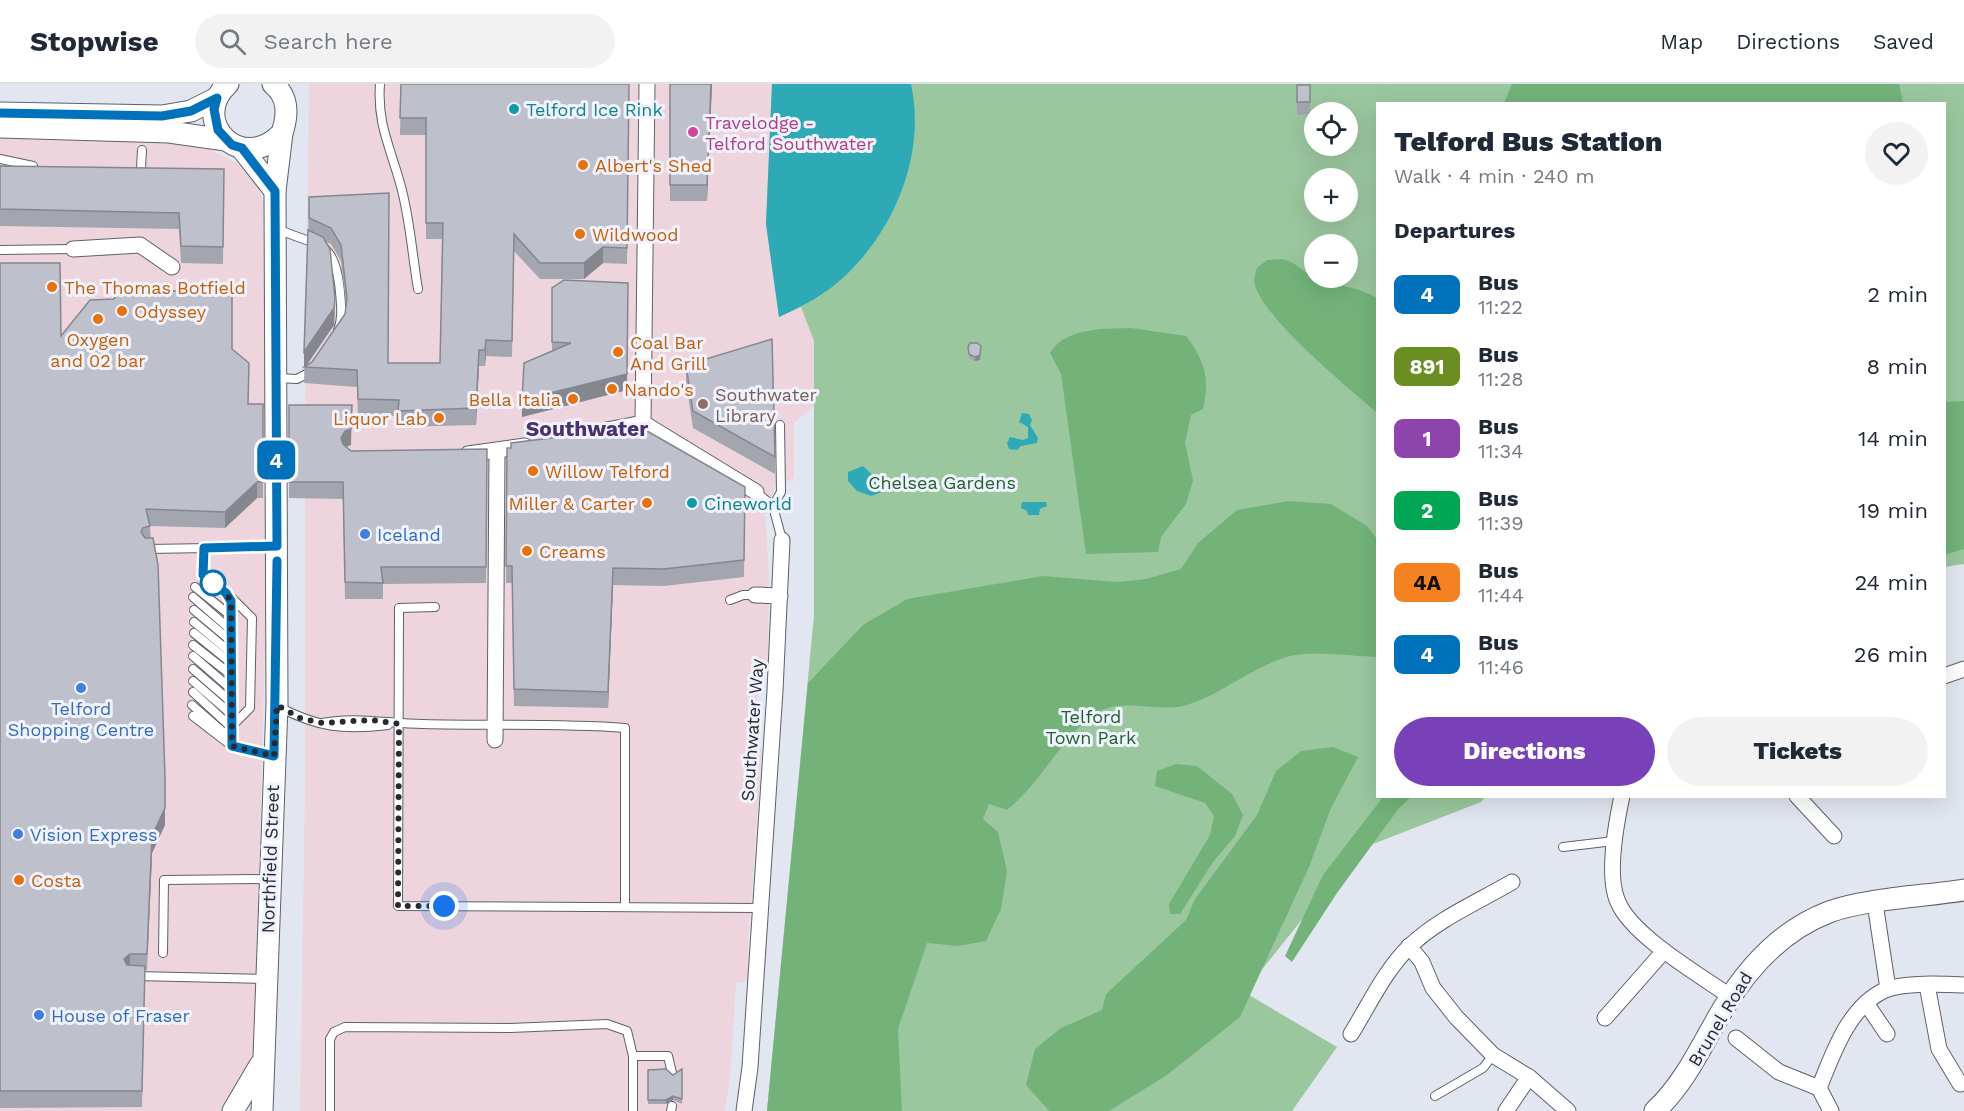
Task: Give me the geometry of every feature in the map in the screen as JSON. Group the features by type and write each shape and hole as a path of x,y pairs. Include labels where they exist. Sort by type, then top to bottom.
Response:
{"street":[{"path":"644,423 647,84"},
{"name":"Northfield Street","path":"262,1111 277,705 277,228 275,191 287,108 275,85"},
{"path":"0,112 162,116 191,111 225,88"},
{"path":"225,88 214,121 275,191"},
{"path":"0,127 169,132 264,147 282,133"},
{"path":"73,249 140,245 172,267"},
{"path":"564,438 644,423 756,492"},
{"path":"454,454 497,452 542,443"},
{"path":"495,740 497,452"},
{"name":"Southwater Way","path":"744,1111 750,1067 782,540"},
{"path":"755,595 780,597"},
{"path":"1946,675 1964,669"},
{"path":"1622,798 1614,841 1617,902 1633,922 1664,951 1731,996"},
{"path":"1799,798 1834,836"},
{"path":"1351,1035 1396,962 1410,946 1428,930 1512,882"},
{"name":"Brunel Road","path":"1655,1111 1690,1070 1731,996 1752,965 1802,926 1830,912 1964,890"},
{"path":"1875,903 1888,989"},
{"path":"1410,946 1422,962 1433,988 1456,1017 1493,1055 1529,1077 1569,1111"},
{"path":"1605,1018 1664,951"},
{"path":"1927,985 1939,1049 1960,1084"},
{"path":"1819,1088 1836,1047 1866,1003 1888,989 1927,985 1964,985"},
{"path":"1866,1003 1887,1034"},
{"path":"1736,1038 1779,1072 1819,1088 1831,1111"},
{"name":"Northfield Street","path":"233,1111 263,1059"},
{"path":"1506,1111 1529,1077"}],"lane":[{"path":"380,84 378,107 387,147 400,183 418,289"},
{"path":"141,168 142,150"},
{"path":"0,159 25,166 47,166"},
{"path":"131,168 153,168"},
{"path":"277,228 300,239 314,241 327,249 336,264 341,314 340,327 334,337"},
{"path":"0,250 73,249"},
{"path":"276,378 297,379 308,375 313,368"},
{"path":"756,492 773,506 780,492 780,425"},
{"name":"Southwater Way","path":"773,506 782,540"},
{"path":"147,549 277,546"},
{"path":"204,548 203,575 252,618 250,708 231,727"},
{"path":"195,587 231,616"},
{"path":"226,593 231,601 232,742"},
{"path":"730,600 743,595 755,595"},
{"path":"193,597 231,630"},
{"path":"435,607 399,608 398,906 760,908"},
{"path":"194,610 231,641"},
{"path":"194,622 231,652"},
{"path":"194,633 231,663"},
{"path":"193,645 230,674"},
{"path":"193,656 230,688"},
{"path":"193,669 230,701"},
{"path":"193,681 231,714"},
{"path":"193,692 231,727"},
{"path":"192,705 232,742"},
{"path":"277,705 300,718 322,723 331,728 359,729 399,724 494,724 625,728 625,906"},
{"path":"193,716 232,742 274,756"},
{"path":"1563,847 1614,841"},
{"path":"163,953 164,880 269,879"},
{"path":"129,976 266,980"},
{"path":"330,1111 330,1039 334,1032 345,1027 510,1029 607,1023 627,1031 633,1056 633,1111"},
{"path":"1435,1096 1483,1068 1493,1055"},
{"path":"633,1056 668,1056 672,1073"}],"shaded area":[{"path":"309,84 772,84 766,224 779,317 801,307 814,341 814,406 794,423 794,478 775,487 765,515 769,574 768,664 759,680 754,734 762,751 748,946 748,981 736,983 730,1080 724,1111 300,1111 305,789 305,416"},
{"path":"0,136 186,142 209,149 244,167 258,185 266,210 267,568 257,949 259,1004 253,1053 220,1111 0,1111"}],"green space":[{"name":"Telford Town Park","path":"772,84 1964,84 1964,564 1946,567 1946,102 1376,102 1376,798 1484,798 1481,802 1373,844 1328,887 1244,992 1337,1047 1292,1111 767,1111 814,615 814,341 801,307 779,317 766,224"},
{"path":"1512,84 1899,84 1903,102 1504,102"},
{"path":"1282,259 1292,262 1304,271 1304,288 1351,288 1376,297 1376,412 1307,351 1271,313 1254,281 1257,268 1267,260"},
{"path":"1131,328 1186,336 1202,362 1206,379 1203,409 1191,415 1185,443 1193,480 1186,504 1161,537 1158,552 1086,554 1061,374 1050,353 1065,338 1075,334 1097,329"},
{"path":"1964,401 1964,549 1946,554 1946,402"},
{"path":"1289,501 1331,504 1367,526 1376,538 1376,657 1321,654 1290,656 1263,666 1213,694 1187,705 1163,708 1115,706 1093,715 1070,737 1030,787 1007,810 989,804 983,819 998,832 1007,871 1001,909 986,941 958,946 927,943 898,1029 902,1111 767,1111 808,683 863,625 907,599 1043,576 1118,582 1146,579 1181,569 1198,543 1237,510"},
{"path":"1333,747 1358,757 1331,808 1309,867 1240,1017 1167,1075 1109,1111 1049,1111 1026,1085 1035,1049 1061,1028 1102,1010 1106,994 1186,920 1195,899 1257,815 1276,771 1301,751"},
{"path":"1176,764 1197,766 1232,794 1243,815 1235,836 1213,862 1180,914 1170,914 1169,904 1210,835 1214,816 1205,803 1155,786 1157,771"},
{"path":"1382,798 1410,798 1399,808 1337,893 1292,962 1285,956 1323,875"}],"water":[{"path":"772,84 911,84 915,110 910,162 903,188 879,235 863,257 838,282 814,299 779,317 766,224"},
{"path":"1022,413 1029,414 1032,420 1030,425 1038,438 1037,443 1021,446 1017,450 1009,449 1007,443 1010,437 1023,440 1028,438 1028,427 1019,422"},
{"path":"863,466 885,487 882,492 871,496 857,491 848,481 848,472"},
{"path":"1022,502 1046,502 1047,506 1040,509 1039,515 1028,515 1027,511 1021,508"}],"building":[{"path":"401,84 629,84 627,248 603,247 584,263 540,263 514,234 512,341 486,340 485,350 479,350 476,408 398,411 399,400 358,399 357,370 304,367 312,362 345,314 347,298 341,245 331,228 309,218 309,197 389,193 388,363 440,363 443,223 426,223 426,118 400,118"},
{"path":"670,84 711,84 707,185 670,185"},
{"path":"1297,85 1310,85 1310,102 1297,102"},
{"path":"0,166 224,169 223,247 181,246 179,213 0,209"},
{"path":"308,230 323,237 330,249 335,298 334,308 304,352"},
{"name":"Telford Shopping Centre","path":"0,263 60,263 61,336 90,300 114,299 122,291 232,291 232,349 249,363 248,404 263,404 263,482 257,482 225,512 146,509 150,526 143,528 141,532 145,538 153,538 158,565 165,777 165,808 152,836 147,954 130,954 124,959 127,965 145,966 142,1091 0,1091"},
{"path":"564,280 628,283 627,374 522,400 524,363 571,343 552,342 552,288"},
{"path":"772,339 775,457 693,411 686,365"},
{"path":"970,343 977,343 981,346 980,355 975,357 969,354"},
{"path":"289,405 352,405 351,429 345,431 341,438 343,444 351,451 487,449 486,567 381,567 383,583 345,582 343,482 289,482"},
{"path":"640,427 745,487 744,560 664,569 613,568 608,692 514,689 512,566 506,566 507,448 511,448 511,443"},
{"path":"666,1069 673,1075 682,1069 682,1099 673,1096 666,1100 648,1100 648,1070"}],"bus line":[{"name":"4","path":"0,113 162,116 191,111 217,98 214,121 218,130 232,145 242,148 262,171 275,191 277,546 204,548 203,575 226,593 231,601 232,746 274,756 277,705 277,561"}],"place":[{"name":"Telford Ice Rink","path":"514,109"},
{"name":"Travelodge - Telford Southwater","path":"693,132"},
{"name":"Albert's Shed","path":"583,165"},
{"name":"Wildwood","path":"580,234"},
{"name":"The Thomas Botfield","path":"52,287"},
{"name":"Odyssey","path":"122,311"},
{"name":"Oxygen and 02 bar","path":"98,319"},
{"name":"Coal Bar And Grill","path":"618,352"},
{"name":"Nando's","path":"612,389"},
{"name":"Bella Italia","path":"573,399"},
{"name":"Southwater Library","path":"703,404"},
{"name":"Liquor Lab","path":"439,418"},
{"name":"Willow Telford","path":"533,471"},
{"name":"Miller & Carter","path":"647,503"},
{"name":"Cineworld","path":"692,503"},
{"name":"Iceland","path":"365,534"},
{"name":"Creams","path":"527,551"},
{"name":"Telford Shopping Centre","path":"81,688"},
{"name":"Vision Express","path":"18,834"},
{"name":"Costa","path":"19,880"},
{"name":"House of Fraser","path":"39,1015"}],"district":[{"name":"Southwater","path":"587,428"}],"route":[{"path":"213,583 226,593 231,601 232,746 274,756 277,705 300,718 322,723 371,720 399,724 398,906 444,906"}],"park label":[{"name":"Chelsea Gardens","path":"942,482"}]}
